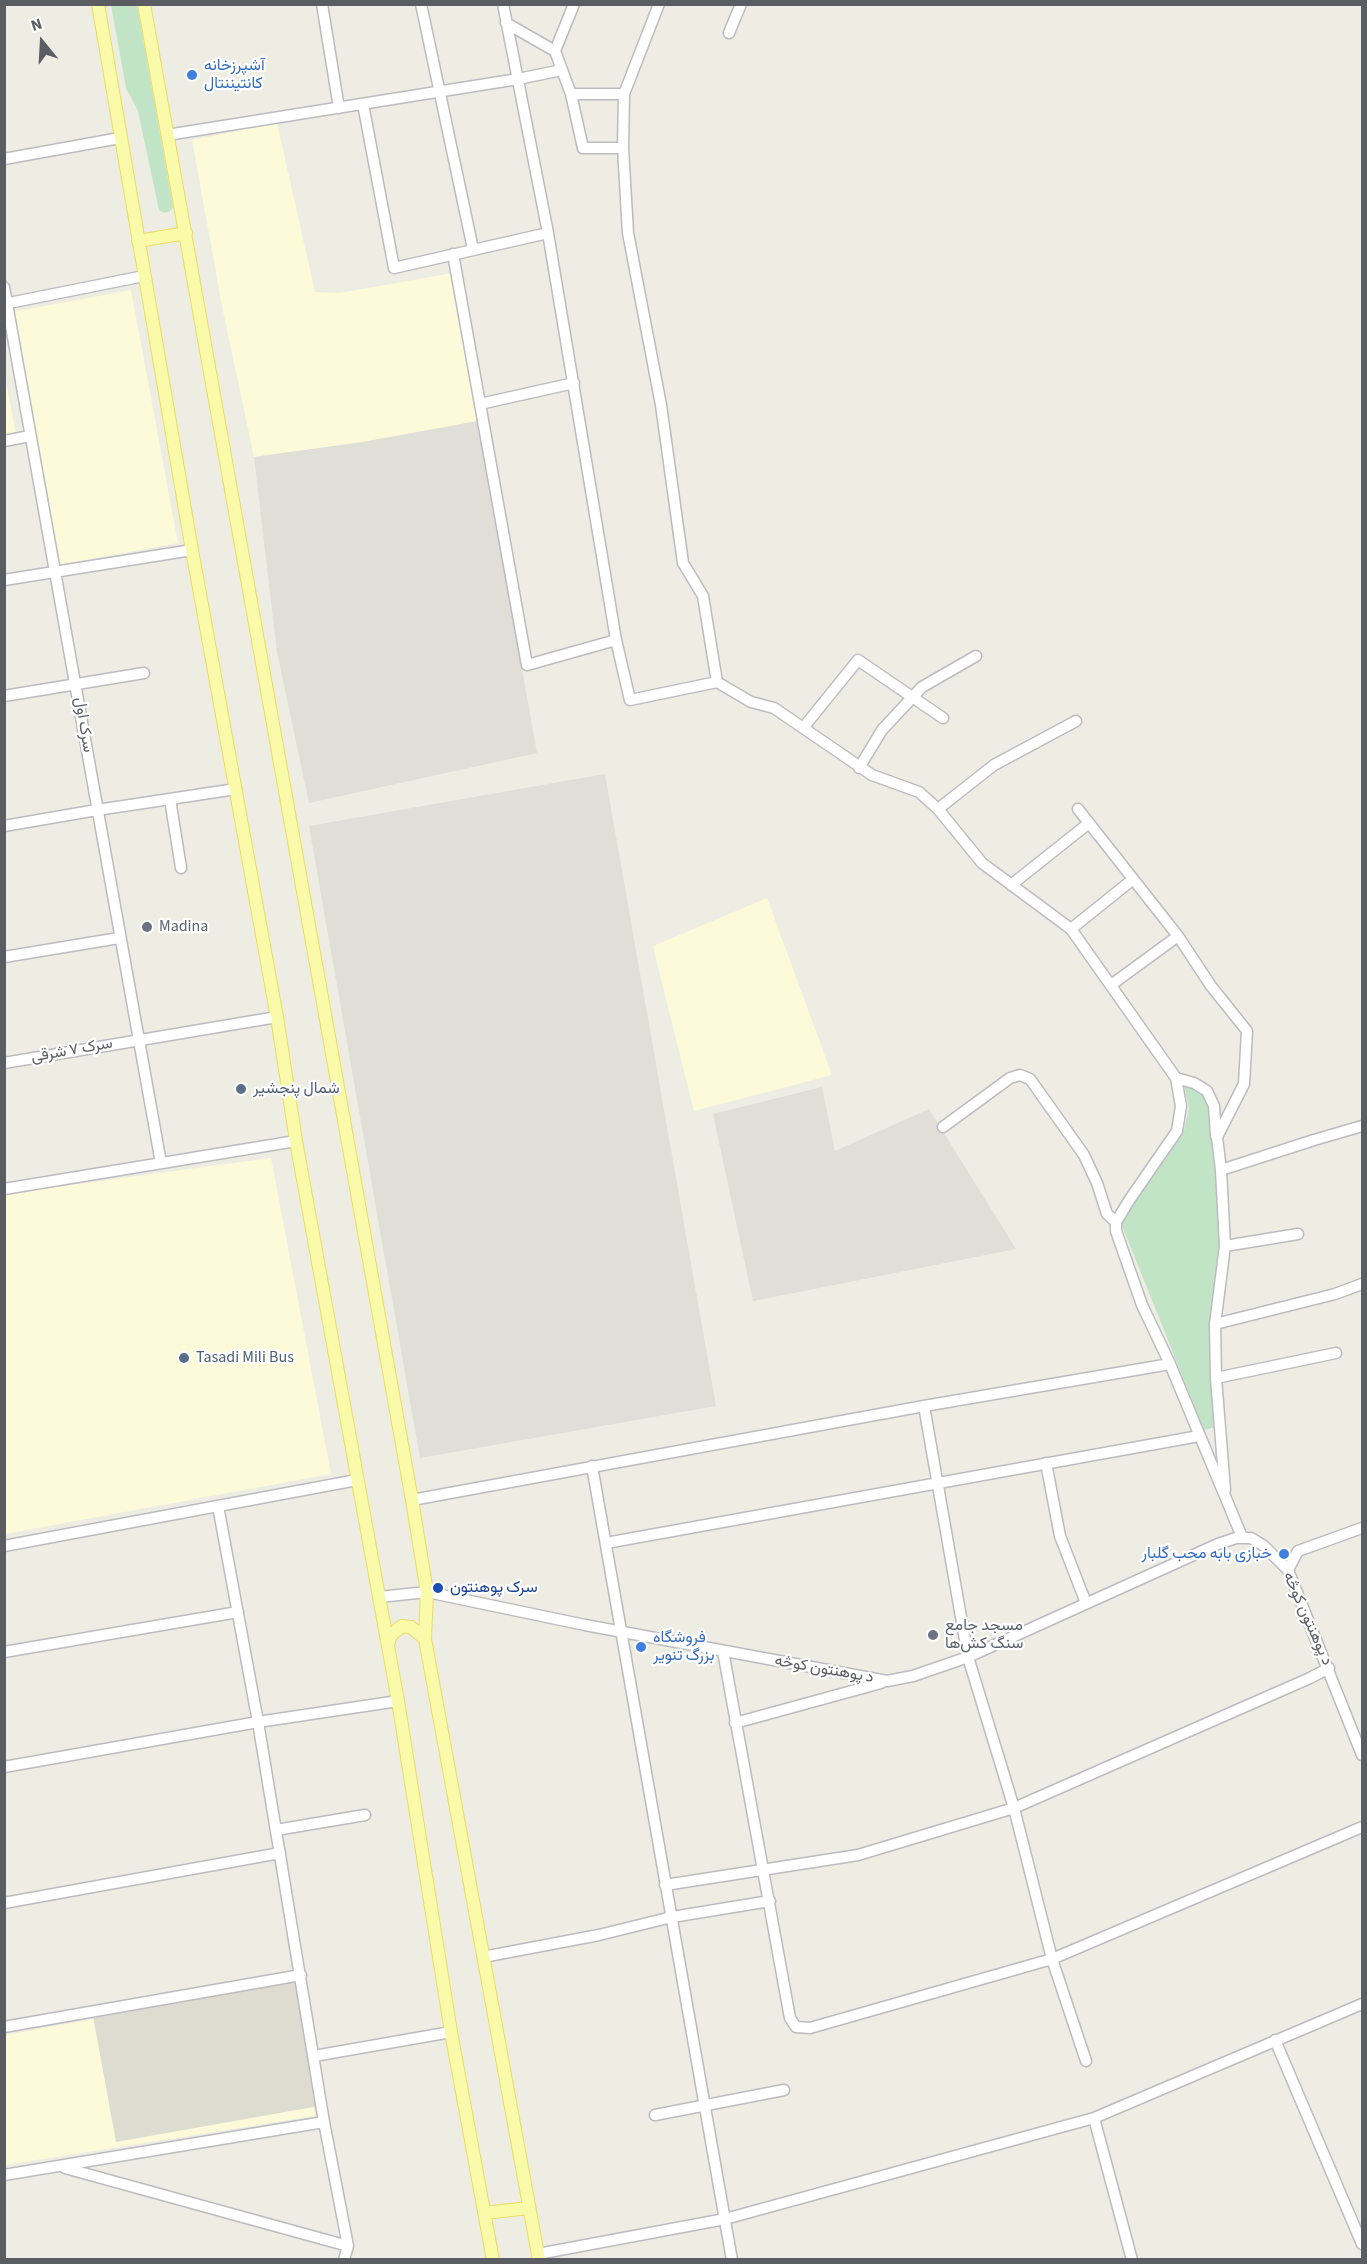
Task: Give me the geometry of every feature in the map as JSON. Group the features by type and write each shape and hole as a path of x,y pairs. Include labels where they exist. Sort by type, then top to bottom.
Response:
{"main road":[{"path":"98,4 192,550 277,1017 296,1141 398,1701 451,2032 493,2259"},
{"path":"144,4 412,1500 427,1592 425,1639 538,2257"},
{"path":"138,241 186,233"},
{"path":"388,1646 390,1635 402,1626 411,1627 425,1639"},
{"path":"484,2213 529,2208"}],"street":[{"path":"322,4 339,108"},
{"path":"421,4 473,249"},
{"path":"502,4 548,233 616,640 630,700 717,682 751,702 774,708 872,775 919,792 938,809 982,863 1053,913 1071,929 1176,1078 1181,1106 1177,1131 1130,1198 1116,1222 1116,1231 1142,1305 1170,1364 1242,1537"},
{"path":"555,51 574,4"},
{"path":"659,4 624,94 623,148 628,233 661,405 683,563 703,596 717,682"},
{"path":"729,33 741,4"},
{"path":"506,23 555,51 571,94 583,148 623,148"},
{"path":"167,135 562,70"},
{"path":"571,94 624,94"},
{"path":"363,104 394,268 548,233"},
{"path":"4,159 120,138"},
{"path":"453,254 527,665 616,640"},
{"path":"6,304 144,276"},
{"name":"سرک‌ اول","path":"4,287 57,571 119,938 140,1039 161,1163"},
{"path":"480,404 574,383"},
{"path":"4,441 30,436"},
{"path":"4,580 192,550"},
{"path":"860,768 882,730 922,687 976,656"},
{"path":"803,728 858,660 943,718"},
{"path":"4,696 144,673"},
{"path":"938,809 994,765 1076,721"},
{"path":"4,826 236,789"},
{"path":"170,799 181,868"},
{"path":"1078,809 1178,936 1211,986 1246,1031 1244,1084 1216,1137"},
{"path":"1011,885 1089,823"},
{"path":"1071,929 1132,880"},
{"path":"1111,985 1178,936"},
{"path":"4,957 119,938"},
{"name":"سرک ۷ شرقی","path":"4,1063 277,1017"},
{"path":"943,1127 1010,1078 1020,1075 1030,1079 1084,1155 1097,1183 1107,1214 1116,1222"},
{"path":"1176,1078 1194,1083 1207,1091 1214,1106 1221,1170 1225,1246 1215,1324 1216,1378 1226,1499"},
{"path":"1221,1170 1362,1126"},
{"path":"4,1189 296,1141"},
{"path":"1225,1246 1298,1234"},
{"path":"1215,1324 1335,1294 1362,1284"},
{"path":"1216,1378 1336,1353"},
{"path":"412,1500 924,1406 1170,1364"},
{"path":"924,1406 968,1657 1014,1808 1052,1959 1086,2061"},
{"path":"606,1543 1199,1436"},
{"path":"1046,1463 1060,1536 1086,1603"},
{"path":"592,1466 732,2259"},
{"path":"4,1546 357,1480"},
{"path":"218,1506 258,1722 324,2122 348,2246 344,2259"},
{"path":"1288,1570 1298,1551 1362,1528"},
{"name":"د پوهنتون کوڅه","path":"379,1597 427,1592 887,1681 913,1676 968,1657 1218,1544 1242,1537 1251,1538 1264,1546 1288,1570 1359,1737 1362,1755"},
{"path":"4,1652 238,1612"},
{"path":"723,1651 790,2018 796,2027 810,2028 1052,1959 1362,1827"},
{"path":"665,1885 762,1868 858,1855 1014,1808 1329,1668"},
{"path":"735,1722 887,1681"},
{"path":"4,1767 258,1722 398,1701"},
{"path":"276,1830 365,1815"},
{"path":"4,1904 280,1853"},
{"path":"483,1957 599,1935 672,1917 770,1901"},
{"path":"4,2027 300,1975"},
{"path":"538,2257 725,2219 1094,2118 1362,2004"},
{"path":"314,2056 451,2032"},
{"path":"1275,2040 1362,2244"},
{"path":"655,2115 784,2090"},
{"path":"1094,2118 1132,2259"},
{"path":"4,2175 324,2122"},
{"path":"60,2167 348,2246"}],"shaded area":[{"path":"277,123 315,292 339,293 453,273 478,421 363,442 254,457 223,311 192,140"},
{"path":"131,290 178,543 59,565 13,312"},
{"path":"4,370 16,434 4,436"},
{"path":"478,421 537,753 309,803 277,652 254,457 363,442"},
{"path":"605,774 716,1406 420,1458 309,826"},
{"path":"767,898 832,1075 694,1111 653,946"},
{"path":"822,1087 835,1151 929,1109 1016,1249 753,1301 713,1114"},
{"path":"271,1158 331,1474 5,1534 4,1194"},
{"path":"297,1980 319,2106 116,2142 93,2016"},
{"path":"290,1984 315,2116 5,2165 5,2035"}],"green space":[{"path":"111,5 137,5 173,207 164,213 159,210 138,111 126,88"},
{"path":"1184,1084 1207,1098 1225,1239 1212,1296 1219,1426 1204,1430 1121,1223 1184,1130 1189,1109"}],"place":[{"name":"آشپرزخانه کانتیننتال","path":"192,75"},
{"name":"Madina","path":"147,927"},
{"name":"شمال پنجشیر","path":"241,1089"},
{"name":"Tasadi Mili Bus","path":"184,1358"},
{"name":"خبازی بابه محب گلبار","path":"1284,1554"},
{"name":"سرک پوهنتون","path":"438,1588"},
{"name":"مسجد جامع سنگ کش‌ها","path":"933,1635"},
{"name":"فروشگاه بزرگ تنویر","path":"641,1647"}]}
